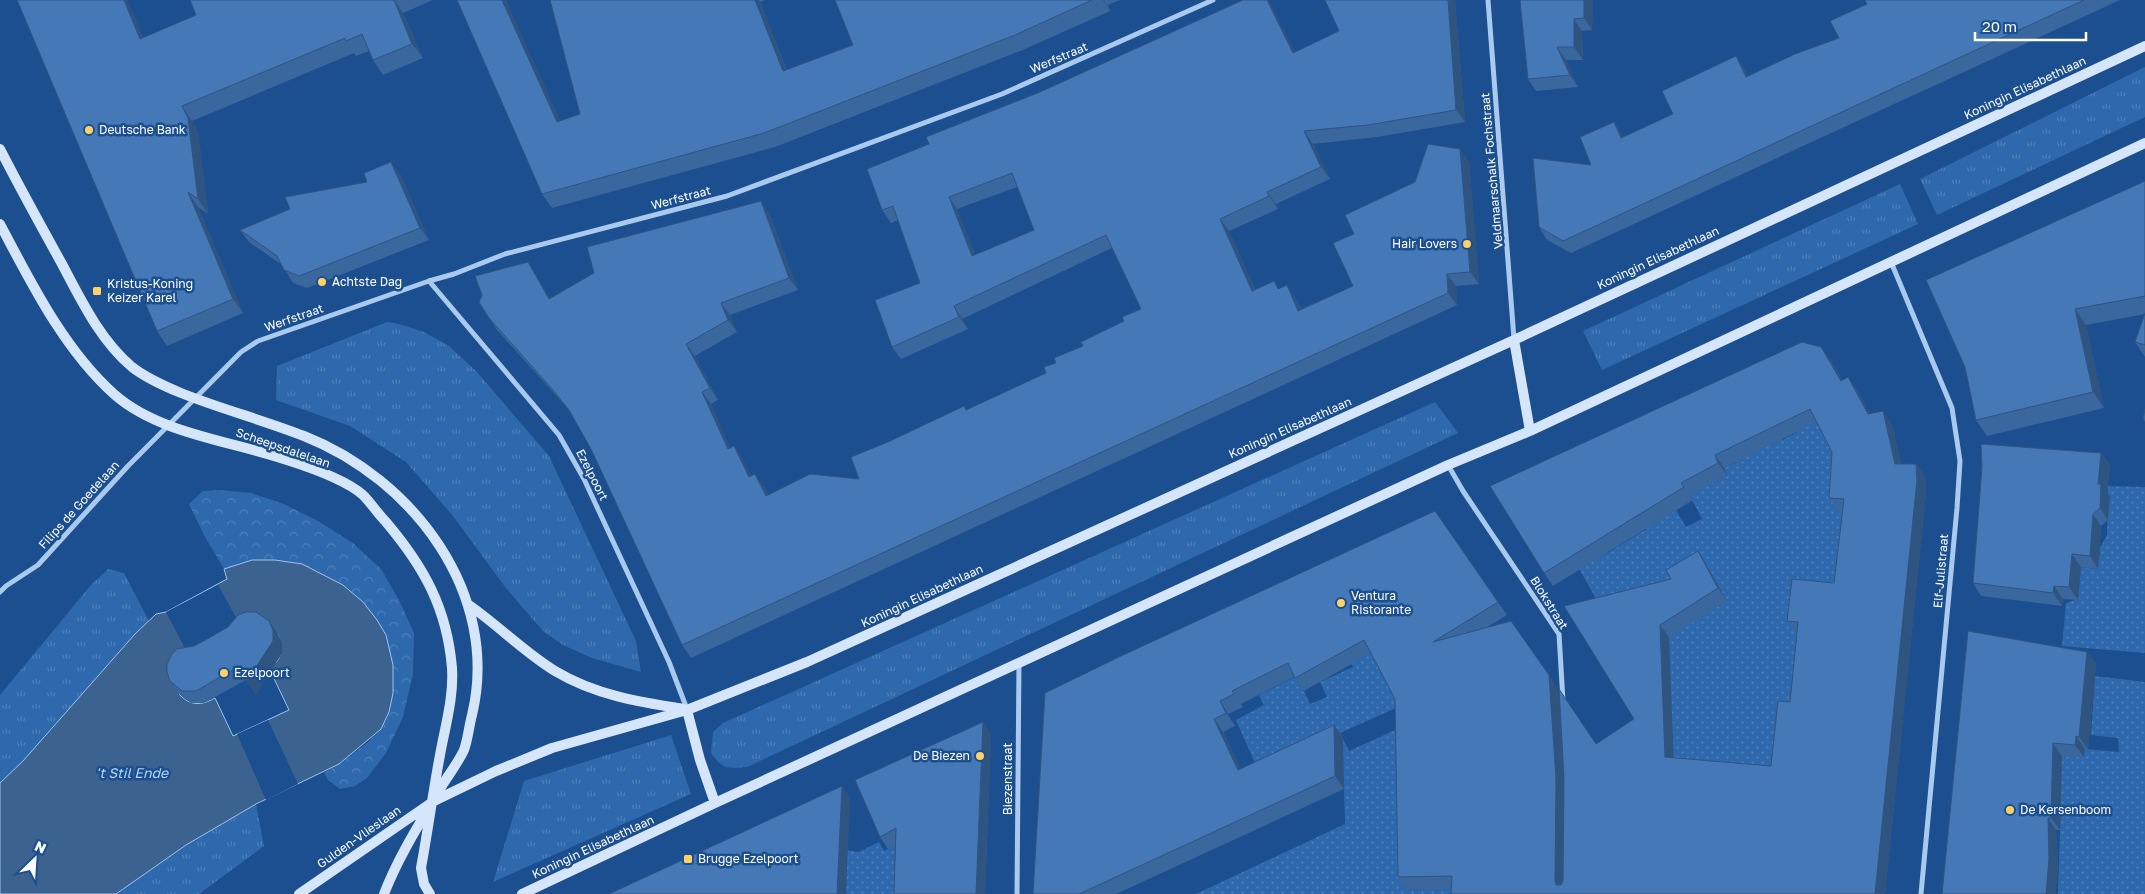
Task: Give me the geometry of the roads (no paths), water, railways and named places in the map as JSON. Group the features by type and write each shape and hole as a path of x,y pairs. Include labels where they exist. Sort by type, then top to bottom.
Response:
{"main road":[{"name":"Koningin Elisabethlaan","path":"434,801 496,770 552,748 687,710 807,662 1514,340 2145,46"},
{"name":"Koningin Elisabethlaan","path":"522,894 1448,465 1530,431 2145,143"},
{"name":"Scheepsdalelaan","path":"0,149 87,310 105,338 133,367 161,385 320,443 342,454 383,482 413,512 441,546 457,574 469,605 476,639 478,671 475,701 464,748 394,866 384,894"},
{"name":"Scheepsdalelaan","path":"0,224 63,335 83,363 116,396 143,414 169,425 287,460 325,474 362,495 421,567 437,601 447,633 452,670 447,723 439,760 434,801"},
{"path":"1514,340 1530,431"},
{"path":"469,605 542,662 589,688 626,699 687,710 700,760 715,803"},
{"path":"430,894 424,884 421,868 434,801"},
{"name":"Gulden-Vlieslaan","path":"299,894 434,801"}],"street":[{"name":"Werfstraat","path":"169,425 241,352 258,341 454,274 505,254 726,196 1002,94 1213,0"},
{"name":"Veldmaarschalk Fochstraat","path":"1488,0 1514,340"},
{"name":"Elf-Julistraat","path":"1891,262 1952,408 1960,461 1921,894"},
{"name":"Ezelpoort","path":"429,282 559,436 588,488 670,662 687,710"},
{"name":"Filips de Goedelaan","path":"0,592 38,565 169,425"},
{"name":"Blokstraat","path":"1448,465 1463,492 1559,634 1564,712"},
{"name":"Biezenstraat","path":"1018,894 1019,664"}],"water":[{"name":"'t Stil Ende","path":"252,560 275,560 302,564 343,585 363,602 386,635 393,665 393,693 389,712 381,729 339,764 256,804 186,845 116,894 0,894 0,783 23,761 135,634 156,614 166,612 227,579 224,569","holes":["278,634 281,653 274,665 269,668 289,710 233,736 215,698 196,704 187,701 179,694"]}],"place":[{"name":"Deutsche Bank","path":"89,130"},
{"name":"Hair Lovers","path":"1467,244"},
{"name":"Achtste Dag","path":"322,282"},
{"name":"Kristus-Koning Keizer Karel","path":"97,291"},
{"name":"Ventura Ristorante","path":"1341,603"},
{"name":"Ezelpoort","path":"224,673"},
{"name":"De Biezen","path":"980,756"},
{"name":"De Kersenboom","path":"2010,810"},
{"name":"Brugge Ezelpoort","path":"688,859"}]}
